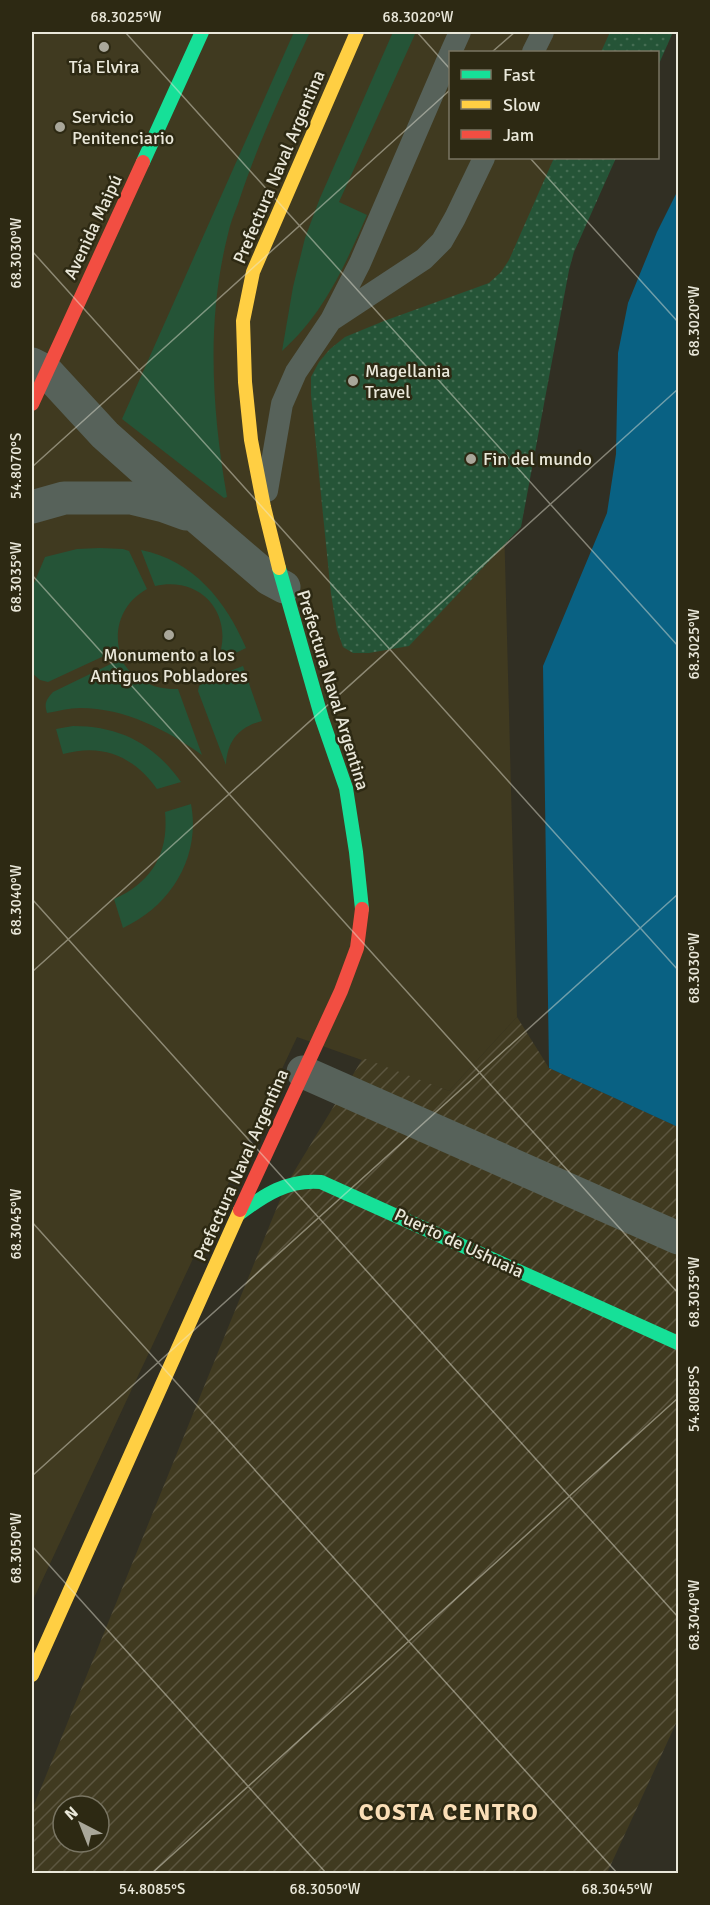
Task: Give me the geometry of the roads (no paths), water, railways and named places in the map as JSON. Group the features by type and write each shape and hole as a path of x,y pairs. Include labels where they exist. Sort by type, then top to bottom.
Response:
{"main road":[{"name":"Avenida Maipú","path":"32,404 39,368 202,32"},
{"name":"Prefectura Naval Argentina","path":"32,1675 341,991 357,948 362,914 356,852 346,788 322,719 284,587 264,507 251,440 245,382 243,321 253,272 357,32"},
{"name":"Puerto de Ushuaia","path":"239,1214 264,1194 286,1185 321,1182 678,1343"}],"street":[{"path":"39,368 105,435 269,579 284,587"},
{"path":"32,507 63,498 131,498 164,506 199,519"},
{"path":"303,1072 678,1238"}],"lane":[{"path":"452,51 460,32"},
{"path":"534,51 543,32"},
{"path":"264,507 282,404 296,372 331,320 360,263 449,58"},
{"path":"331,320 424,259 441,241 455,218 484,159"}],"water":[{"path":"678,190 678,1127 549,1068 543,666 607,513 616,454 618,353 628,303 657,232"}],"place":[{"name":"Tía Elvira","path":"104,47"},
{"name":"Servicio Penitenciario","path":"60,127"},
{"name":"Magellania Travel","path":"353,381"},
{"name":"Fin del mundo","path":"471,459"},
{"name":"Monumento a los Antiguos Pobladores","path":"169,635"}],"district":[{"name":"COSTA CENTRO","path":"449,1812"}]}
